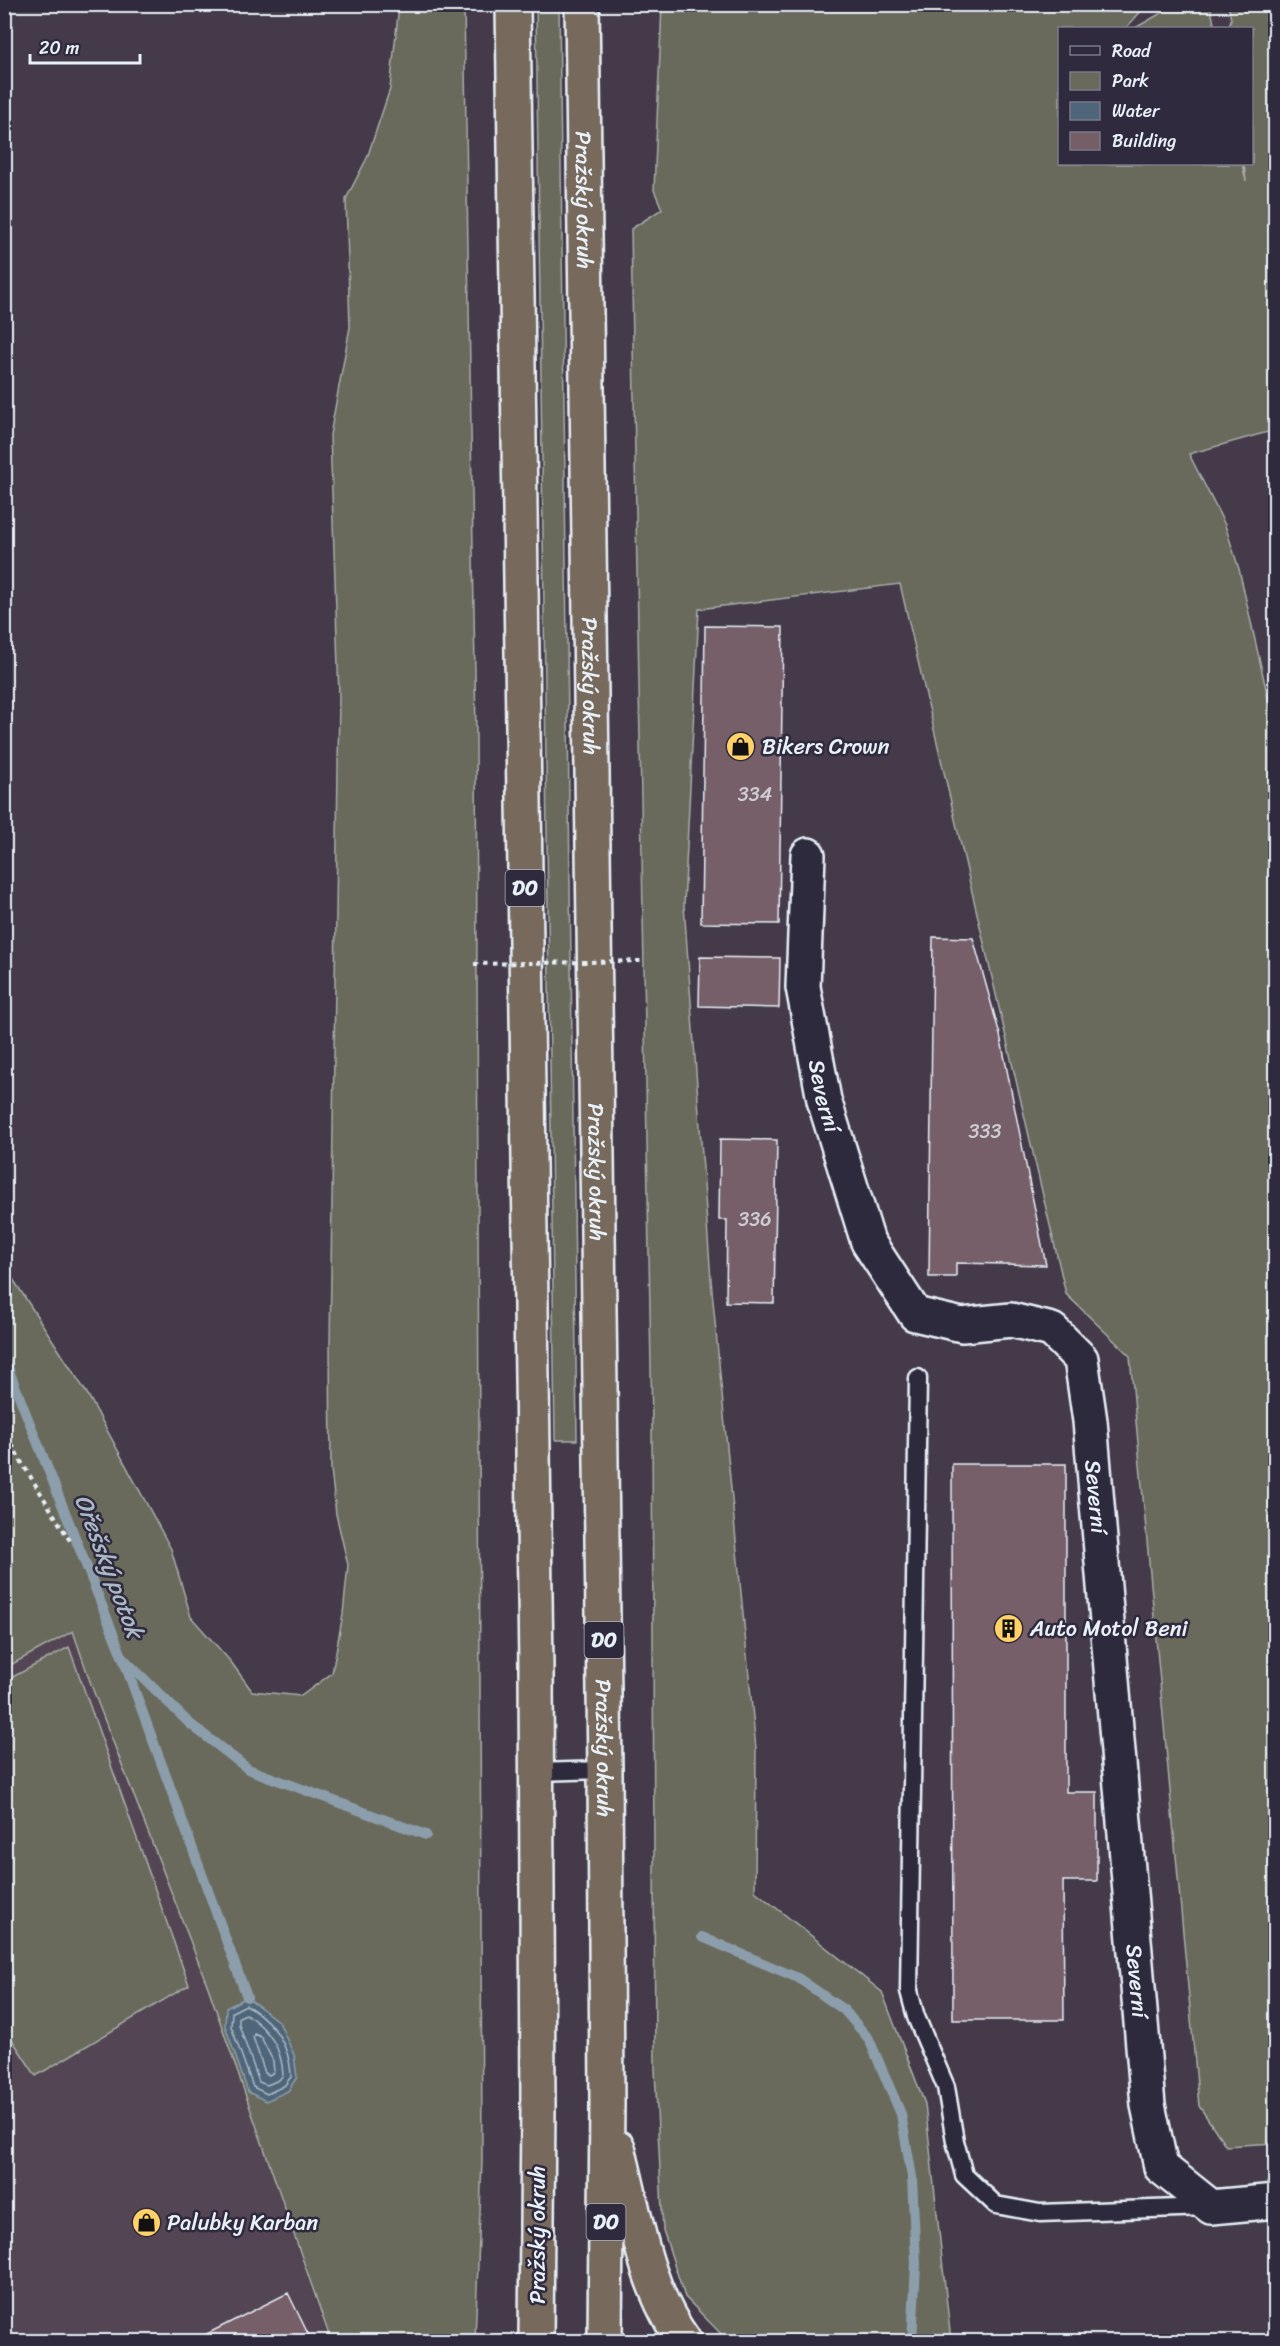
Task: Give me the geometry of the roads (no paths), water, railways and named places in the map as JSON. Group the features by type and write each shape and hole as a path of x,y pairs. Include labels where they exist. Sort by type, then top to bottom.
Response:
{"highway":[{"name":"Pražský okruh","path":"513,4 536,1772 538,2120 536,2342"},
{"name":"Pražský okruh","path":"582,4 605,1770 607,2102 605,2342"},
{"path":"607,2102 651,2276 661,2303 685,2342"}],"street":[{"name":"Severní","path":"808,855 803,987 824,1100 868,1242 915,1314 962,1325 1011,1320 1052,1330 1082,1359 1091,1433 1148,2105 1161,2166 1211,2207"},
{"path":"1211,2207 1275,2202"}],"lane":[{"path":"918,1378 909,1991 916,2017 946,2087 955,2141 964,2175 996,2205 1040,2213 1211,2207"},
{"path":"536,1772 605,1770"}],"water":[{"path":"247,1997 279,2022 294,2055 297,2077 288,2091 266,2101 248,2092 225,2026 226,2008"}],"waterway":[{"path":"4,1358 122,1656 247,1997"},
{"name":"Ořešský potok","path":"124,1659 189,1723 248,1769 426,1835"},
{"name":"Ořešský potok","path":"702,1937 798,1978 844,2010 869,2039 901,2114 912,2177 916,2264 912,2342"}],"place":[{"name":"Bikers Crown","path":"741,746"},
{"name":"Auto Motol Beni","path":"1009,1628"},
{"name":"Palubky Karban","path":"146,2222"}]}
